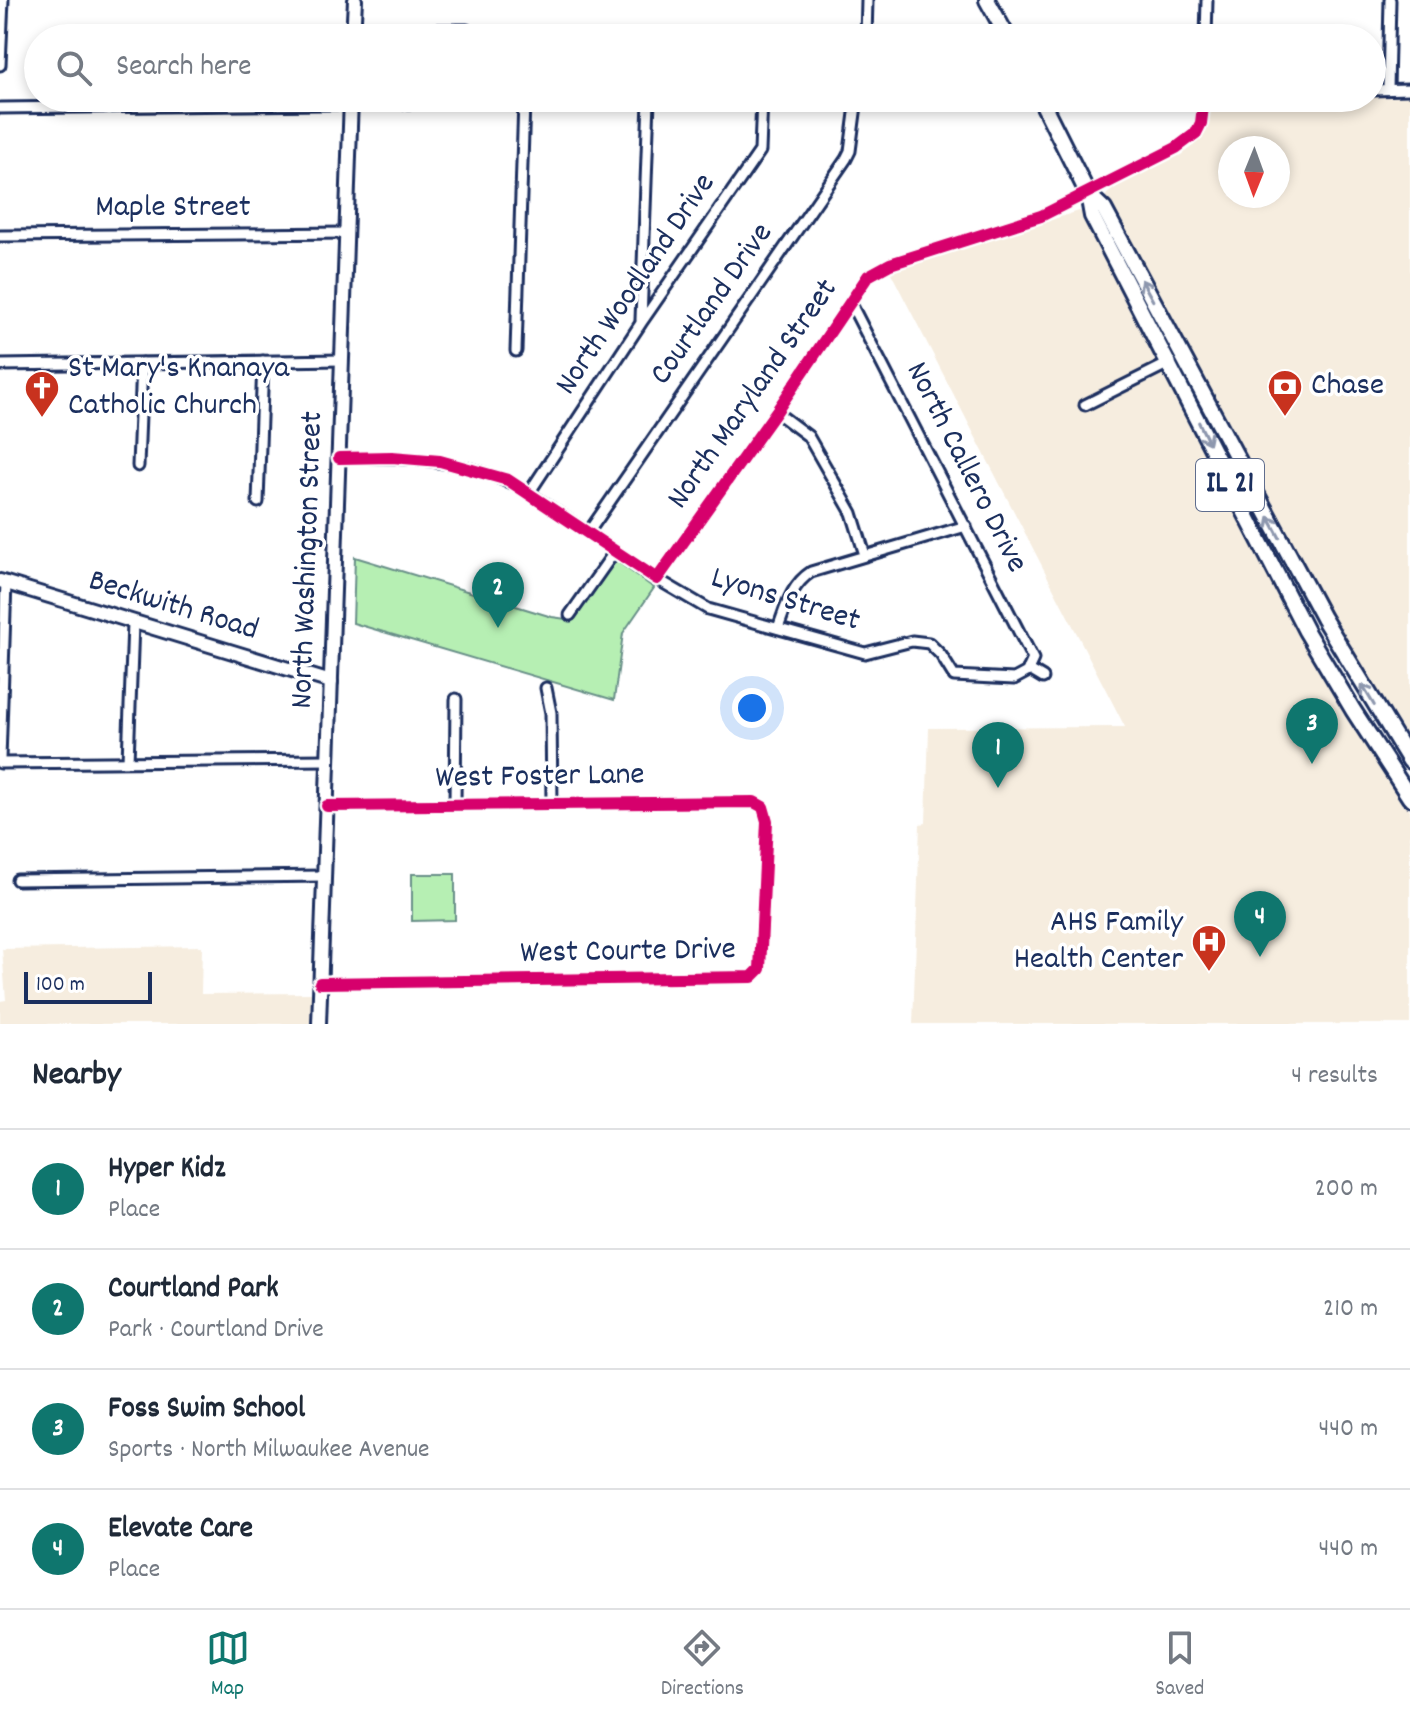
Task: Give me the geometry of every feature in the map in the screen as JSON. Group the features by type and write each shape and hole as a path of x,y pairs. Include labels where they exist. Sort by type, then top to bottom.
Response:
{"main road":[{"path":"987,0 1000,24"},
{"name":"IL 21","path":"1047,112 1088,194 1092,216 1306,631 1410,798"},
{"name":"IL 21","path":"1088,194 1104,209 1323,618 1410,761"}],"street":[{"path":"0,65 3,0"},
{"path":"354,24 355,0"},
{"path":"866,24 867,0"},
{"path":"1206,24 1207,0"},
{"path":"1390,0 1388,89 1410,89"},
{"path":"0,108 24,108"},
{"name":"North Washington Street","path":"319,1024 351,112"},
{"path":"516,351 524,112"},
{"path":"641,323 649,112"},
{"name":"North Woodland Drive","path":"529,493 760,151 761,112"},
{"name":"Courtland Drive","path":"588,533 846,159 855,112"},
{"name":"North Maryland Street","path":"657,579 868,276 882,267 1018,225 1088,194 1187,141 1201,123 1202,112"},
{"name":"Maple Street","path":"0,236 347,233"},
{"name":"North Callero Drive","path":"850,302 1033,659 1028,669"},
{"path":"1085,405 1169,363 1184,359"},
{"path":"0,365 342,360"},
{"path":"258,502 263,361"},
{"path":"138,466 142,363"},
{"path":"776,412 808,436 852,513 865,555"},
{"name":"Lyons Street","path":"339,458 392,457 440,461 508,480 657,579 708,609 865,653 912,641 929,643 954,676 1014,679 1028,669"},
{"path":"778,628 791,592 801,578 811,572 966,526"},
{"path":"570,615 615,551"},
{"path":"3,582 0,761 328,760"},
{"name":"Beckwith Road","path":"3,582 331,682"},
{"path":"128,761 133,623"},
{"path":"1028,669 1043,678"},
{"path":"546,688 551,713 552,804"},
{"path":"455,805 456,699"},
{"name":"West Foster Lane","path":"327,806 754,802"},
{"name":"West Courte Drive","path":"320,983 752,977 760,969 767,821 763,807 754,802"},
{"path":"17,880 324,876"}],"shaded area":[{"path":"1410,96 1410,749 1364,676 1234,442 1215,398 1180,340 1105,198 1122,183 1193,146 1205,134 1210,112 1386,112 1386,97"},
{"path":"1079,211 1086,213 1300,635 1410,810 1410,1024 913,1024 920,824 926,823 929,728 1125,727 890,271"},
{"path":"202,946 201,994 312,993 311,1024 0,1024 0,1001 6,1000 2,949"}],"green space":[{"path":"355,557 552,617 573,620 615,560 654,588 623,633 614,700 353,623"},
{"path":"412,874 455,874 455,920 412,921"}],"cycle path":[{"path":"339,458 392,457 440,461 508,480 657,579 868,276 890,264 1041,216 1176,148 1196,133 1202,112"},
{"path":"320,983 752,977 760,969 767,821 763,807 754,802 327,806"}],"place":[{"name":"Chase","path":"1285,418"},
{"name":"St Mary's Knanaya Catholic Church","path":"42,419"},
{"name":"Courtland Park","path":"498,628"},
{"name":"Foss Swim School","path":"1312,764"},
{"name":"Hyper Kidz","path":"998,788"},
{"name":"Elevate Care","path":"1260,957"},
{"name":"AHS Family Health Center","path":"1209,973"}]}
